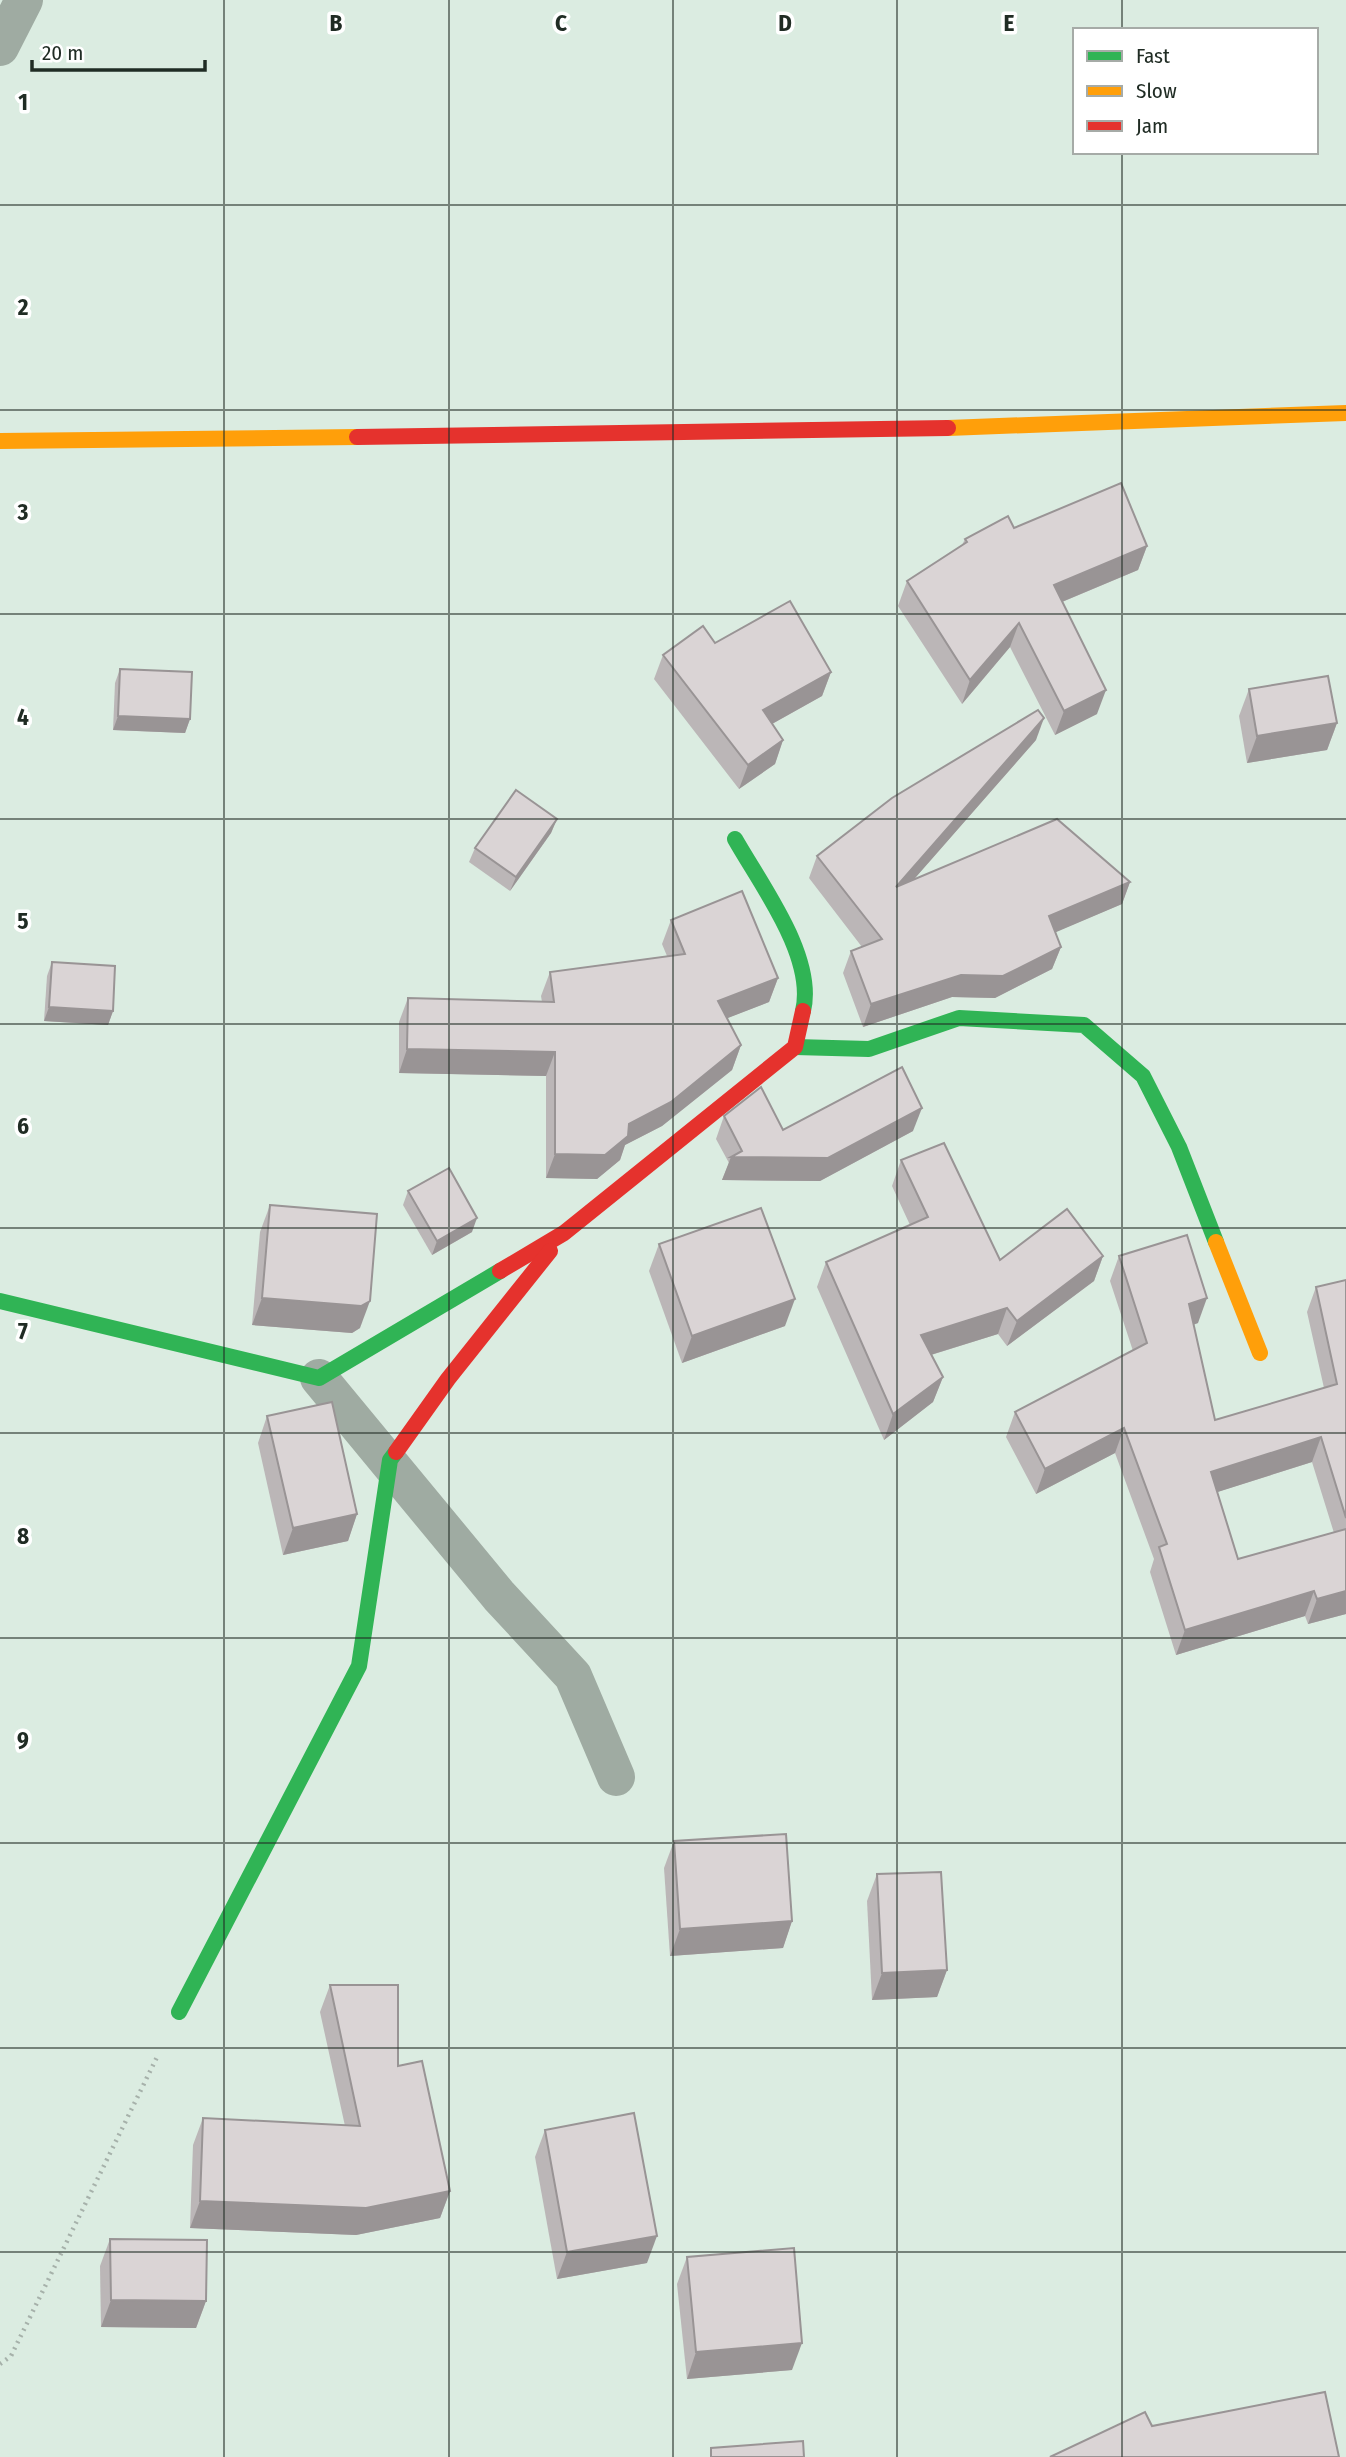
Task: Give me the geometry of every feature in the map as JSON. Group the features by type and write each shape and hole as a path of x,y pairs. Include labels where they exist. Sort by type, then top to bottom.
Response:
{"street":[{"path":"0,47 24,0"},
{"path":"0,441 877,431 1346,413"},
{"path":"319,1378 564,1234 795,1047 807,995 795,945 735,839"},
{"path":"795,1047 869,1049 959,1018 1084,1025 1143,1076 1179,1147 1260,1353"},
{"path":"179,2012 359,1666 390,1460 448,1379 564,1234"},
{"path":"0,1301 319,1378 390,1460 499,1596 573,1676 616,1777"}],"path":[{"path":"0,2364 11,2356 179,2012"}],"building":[{"path":"1121,483 1147,546 1054,585 1106,690 1064,711 1019,623 970,680 907,581 967,542 965,539 1008,516 1014,528"},
{"path":"790,601 831,672 763,710 783,740 748,765 663,655 703,626 715,643"},
{"path":"120,669 192,672 190,719 118,716"},
{"path":"1328,676 1337,723 1257,736 1249,689"},
{"path":"1038,710 1044,718 896,887 1057,819 1130,882 1049,916 1061,947 1003,976 961,975 871,1004 851,951 882,939 817,856 892,798"},
{"path":"516,790 557,819 516,877 475,848"},
{"path":"742,891 778,978 718,1001 741,1045 671,1102 629,1124 628,1136 605,1155 555,1154 555,1052 407,1049 408,998 554,1002 550,972 685,954 671,920"},
{"path":"52,962 115,966 113,1011 49,1007"},
{"path":"902,1067 922,1108 828,1158 731,1157 742,1151 724,1116 761,1087 783,1130"},
{"path":"944,1143 1000,1260 1067,1209 1103,1256 1017,1321 1007,1308 921,1335 943,1377 893,1414 826,1262 928,1217 901,1160"},
{"path":"449,1168 477,1218 437,1241 408,1191"},
{"path":"270,1205 377,1214 370,1301 361,1306 262,1298"},
{"path":"761,1208 795,1299 692,1336 659,1244"},
{"path":"1187,1235 1207,1298 1189,1304 1215,1420 1337,1384 1316,1287 1346,1280 1346,1518 1321,1437 1211,1472 1238,1559 1346,1529 1346,1591 1317,1599 1314,1591 1185,1630 1159,1547 1167,1544 1124,1428 1045,1469 1015,1412 1147,1343 1119,1256"},
{"path":"332,1402 357,1514 293,1528 267,1416"},
{"path":"786,1834 792,1921 680,1929 674,1841"},
{"path":"941,1872 947,1970 882,1973 877,1874"},
{"path":"330,1985 398,1985 398,2066 422,2061 450,2191 366,2208 200,2201 203,2118 360,2126"},
{"path":"634,2113 657,2236 567,2252 545,2130"},
{"path":"110,2239 207,2240 206,2301 111,2300"},
{"path":"794,2248 802,2343 696,2352 687,2257"},
{"path":"1325,2392 1339,2457 1050,2457 1145,2412 1152,2426"},
{"path":"803,2441 804,2457 711,2457 711,2448"}],"traffic: fast":[{"path":"735,839 784,922 794,945 802,968 805,990 803,1011"},
{"path":"795,1047 869,1049 959,1018 1084,1025 1143,1076 1179,1147 1216,1242"},
{"path":"0,1301 319,1378 500,1271"},
{"path":"179,2012 359,1666 390,1460 396,1452"}],"traffic: slow":[{"path":"948,428 1346,413"},
{"path":"0,441 357,437"},
{"path":"1216,1242 1260,1353"}],"traffic: jam":[{"path":"357,437 948,428"},
{"path":"500,1271 564,1233 795,1047 803,1011"},
{"path":"396,1452 448,1379 550,1251"}]}
